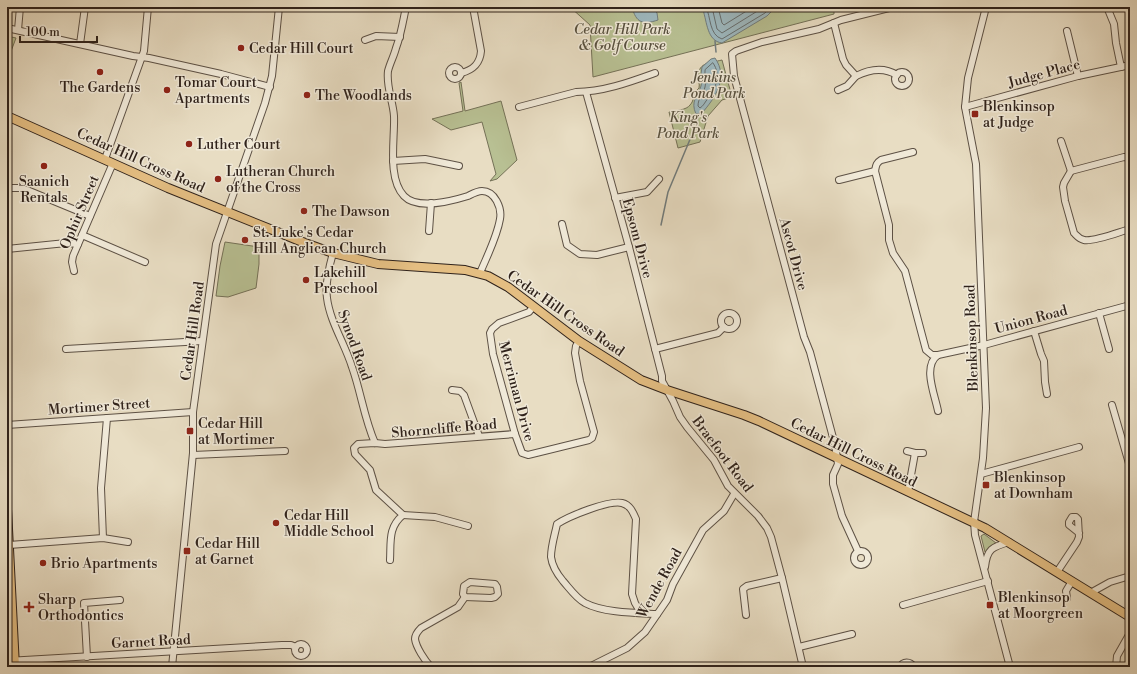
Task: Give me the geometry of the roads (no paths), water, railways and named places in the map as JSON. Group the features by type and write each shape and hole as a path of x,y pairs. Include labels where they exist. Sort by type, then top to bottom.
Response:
{"main road":[{"name":"Cedar Hill Cross Road","path":"7,116 168,188 304,243 333,253 378,264 465,270 480,273 502,283 579,341 641,380 744,415 974,522 1092,592 1130,617"},
{"path":"7,509 12,663"}],"street":[{"path":"18,30 20,7"},
{"path":"80,44 85,7"},
{"name":"Ophir Street","path":"74,271 72,262 73,256 90,216 142,57 146,38 148,7"},
{"name":"Cedar Hill Road","path":"172,667 193,455 193,412 216,244 226,211 270,87 279,7"},
{"path":"406,7 400,37 388,71 389,90 394,117 393,162 397,181 403,196 416,203 431,203 467,196 482,191 487,192 494,198 500,209 499,223 480,273"},
{"path":"461,73 474,67 480,57 473,7"},
{"path":"856,76 846,66 843,59 834,23 893,7"},
{"name":"Blenkinsop Road","path":"986,7 968,78 965,107 976,164 986,408 981,474 974,522 975,535 1010,667"},
{"path":"1107,7 1114,24 1121,67"},
{"name":"Ascot Drive","path":"834,23 819,29 762,42 736,51 732,54 734,76 804,337 810,352 837,458"},
{"path":"7,28 221,74 270,87"},
{"path":"1067,31 1078,76"},
{"path":"365,40 376,36 400,37"},
{"name":"Judge Place","path":"965,107 1078,76 1130,65"},
{"path":"838,90 847,86 856,76 868,71 876,69 892,72 897,75"},
{"path":"519,107 576,92 586,92 631,81 655,73"},
{"name":"Epsom Drive","path":"586,92 629,247 662,381 667,390"},
{"path":"1061,141 1071,172"},
{"path":"913,152 881,160 878,162 875,171 889,225 889,240 893,253 905,271 926,350 932,355 938,355"},
{"path":"1130,158 1124,157 1071,172 1064,183 1063,193 1074,233 1078,238 1092,240 1130,229"},
{"path":"393,162 425,159 459,166"},
{"path":"838,180 875,171"},
{"path":"615,198 647,192 659,179"},
{"path":"7,188 27,190 90,216"},
{"path":"429,231 431,203"},
{"path":"562,224 567,245 580,254 597,255 629,247"},
{"path":"82,235 145,262"},
{"path":"7,249 78,244"},
{"name":"Synod Road","path":"333,253 329,266 326,287 329,308 353,369 370,430 376,443"},
{"name":"Union Road","path":"938,355 984,345 1130,305"},
{"name":"Merriman Drive","path":"533,307 529,312 499,323 490,333 493,354 515,434 522,453 528,455 592,438 594,432 580,381 575,353 576,346 579,341"},
{"path":"1099,313 1108,349"},
{"path":"655,349 718,333 724,327"},
{"path":"1034,331 1044,361 1047,394"},
{"path":"66,349 202,341"},
{"path":"938,355 931,361 930,374 938,411"},
{"path":"452,390 460,391 464,395 479,436"},
{"name":"Braefoot Road","path":"667,390 680,417 714,460 728,486 734,494 758,516 767,528 771,537 782,578 803,667"},
{"path":"1112,404 1130,467"},
{"name":"Mortimer Street","path":"7,425 193,412"},
{"path":"103,538 101,488 107,418"},
{"name":"Shorncliffe Road","path":"403,515 376,490 370,470 355,454 354,448 358,444 385,444 515,434"},
{"path":"981,474 1079,447"},
{"path":"193,455 285,451"},
{"path":"907,451 923,453"},
{"path":"908,492 915,453"},
{"path":"837,458 838,464 832,475 833,484 842,516 858,551"},
{"name":"Wende Road","path":"589,667 627,648 645,632 667,600 673,584 703,530 724,511 734,494"},
{"path":"641,613 635,604 632,594 636,519 631,509 623,503 614,503 588,509 557,524 551,558 561,578 575,595 584,603 608,610 641,613 657,614"},
{"path":"390,560 393,526 403,515 435,517 468,526"},
{"path":"1057,572 1077,542 1078,533"},
{"path":"9,544 103,538 128,542"},
{"path":"985,570 987,555 990,550 1009,542"},
{"path":"1092,592 1110,582 1130,576"},
{"path":"746,615 743,589 748,586 782,578"},
{"path":"1067,598 1066,591 1072,580"},
{"path":"903,605 988,581"},
{"path":"470,582 491,583 495,584 497,587 498,594 495,597 465,598 463,594 464,586 470,582"},
{"path":"431,667 418,647 415,638 416,632 458,608 465,598"},
{"path":"87,657 84,603 120,600"},
{"path":"1116,667 1117,656 1130,632"},
{"path":"799,647 852,634"},
{"name":"Garnet Road","path":"12,663 174,651 282,645 291,645 296,647"},
{"path":"900,667 906,662 914,667"}],"water":[{"path":"632,7 653,7 657,13 658,20 648,22 641,21 636,16"},
{"path":"701,7 776,7 767,16 722,43 717,42 710,35"},
{"name":"Jenkins Pond Park","path":"715,58 721,73 719,87 716,94 702,113 696,114 694,102 702,84 702,67 711,59"}],"waterway":[{"path":"715,41 716,52"},
{"path":"661,225 668,192 700,112"}],"place":[{"name":"Cedar Hill Court","path":"241,48"},
{"name":"The Gardens","path":"100,72"},
{"name":"Tomar Court Apartments","path":"167,90"},
{"name":"The Woodlands","path":"307,95"},
{"name":"Blenkinsop at Judge","path":"975,114"},
{"name":"Luther Court","path":"189,144"},
{"name":"Saanich Rentals","path":"44,166"},
{"name":"Lutheran Church of the Cross","path":"218,179"},
{"name":"The Dawson","path":"304,211"},
{"name":"St. Luke's Cedar Hill Anglican Church","path":"245,240"},
{"name":"Lakehill Preschool","path":"306,280"},
{"name":"Cedar Hill at Mortimer","path":"190,431"},
{"name":"Blenkinsop at Downham","path":"986,485"},
{"name":"Cedar Hill Middle School","path":"276,523"},
{"name":"Cedar Hill at Garnet","path":"187,551"},
{"name":"Brio Apartments","path":"43,563"},
{"name":"Blenkinsop at Moorgreen","path":"990,605"},
{"name":"Sharp Orthodontics","path":"29,607"}],"park label":[{"name":"Cedar Hill Park & Golf Course","path":"622,38"},
{"name":"King's Pond Park","path":"688,126"}]}
